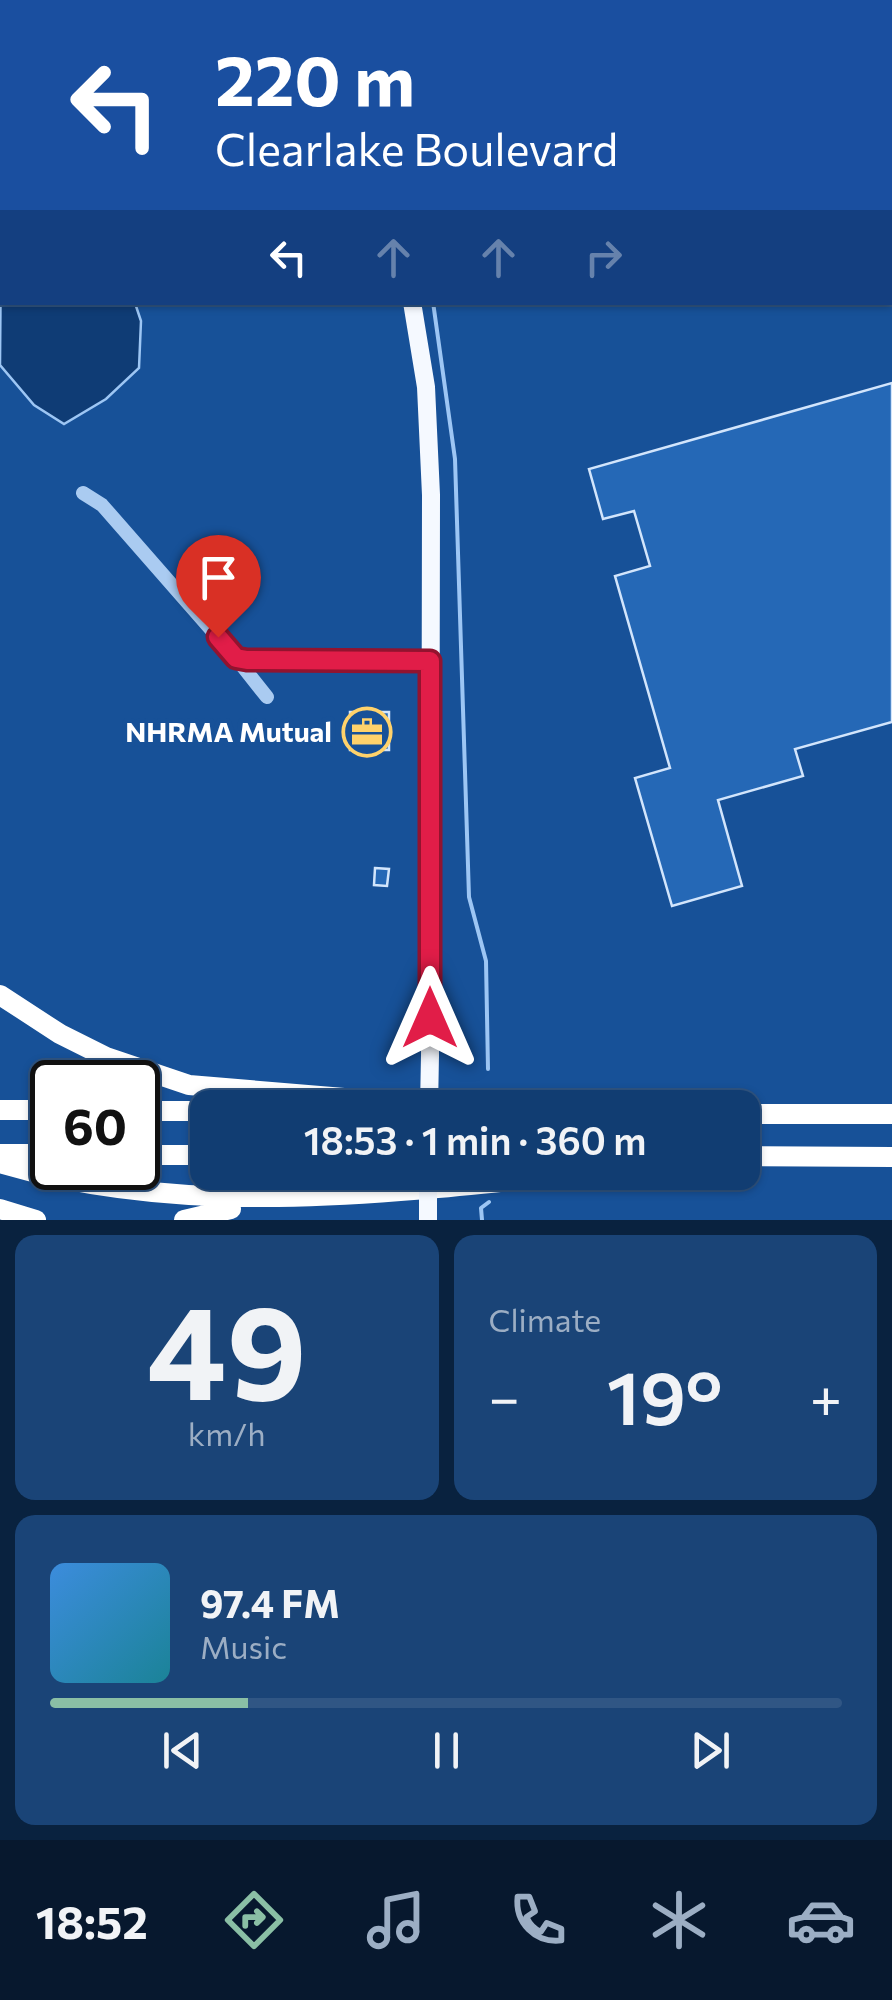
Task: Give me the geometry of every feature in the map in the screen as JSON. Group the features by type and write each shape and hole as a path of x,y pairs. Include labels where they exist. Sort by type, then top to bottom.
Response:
{"highway":[{"path":"0,994 60,1034 106,1057 190,1085 250,1090"},
{"path":"0,1110 30,1110"},
{"path":"160,1111 190,1111"},
{"path":"760,1114 892,1114"},
{"path":"0,1154 30,1154"},
{"path":"160,1155 190,1155"},
{"path":"760,1156 892,1157"},
{"path":"0,1163 56,1180 192,1200 262,1202 422,1190"},
{"path":"184,1220 262,1202"},
{"path":"0,1209 36,1220"}],"main road":[{"path":"412,305 428,408 429,1090"}],"street":[{"path":"83,494 102,505 267,697"},
{"path":"236,658 430,661"}],"water":[{"path":"0,305 136,305 141,321 139,368 106,399 64,424 34,405 0,365"}],"building":[{"path":"892,383 892,722 795,749 803,776 718,800 742,886 672,906 635,778 670,768 615,576 650,566 634,511 603,519 589,469"},
{"path":"350,712 389,712 389,750 350,750"},
{"path":"375,868 389,869 387,886 374,885"}],"waterway":[{"path":"433,305 455,459 469,897 486,961 488,1069"},
{"path":"482,1220 481,1208 489,1202"}],"place":[{"name":"NHRMA Mutual","path":"367,732"}],"route":[{"path":"218,637 236,658 247,660 430,661 430,1018"}]}
